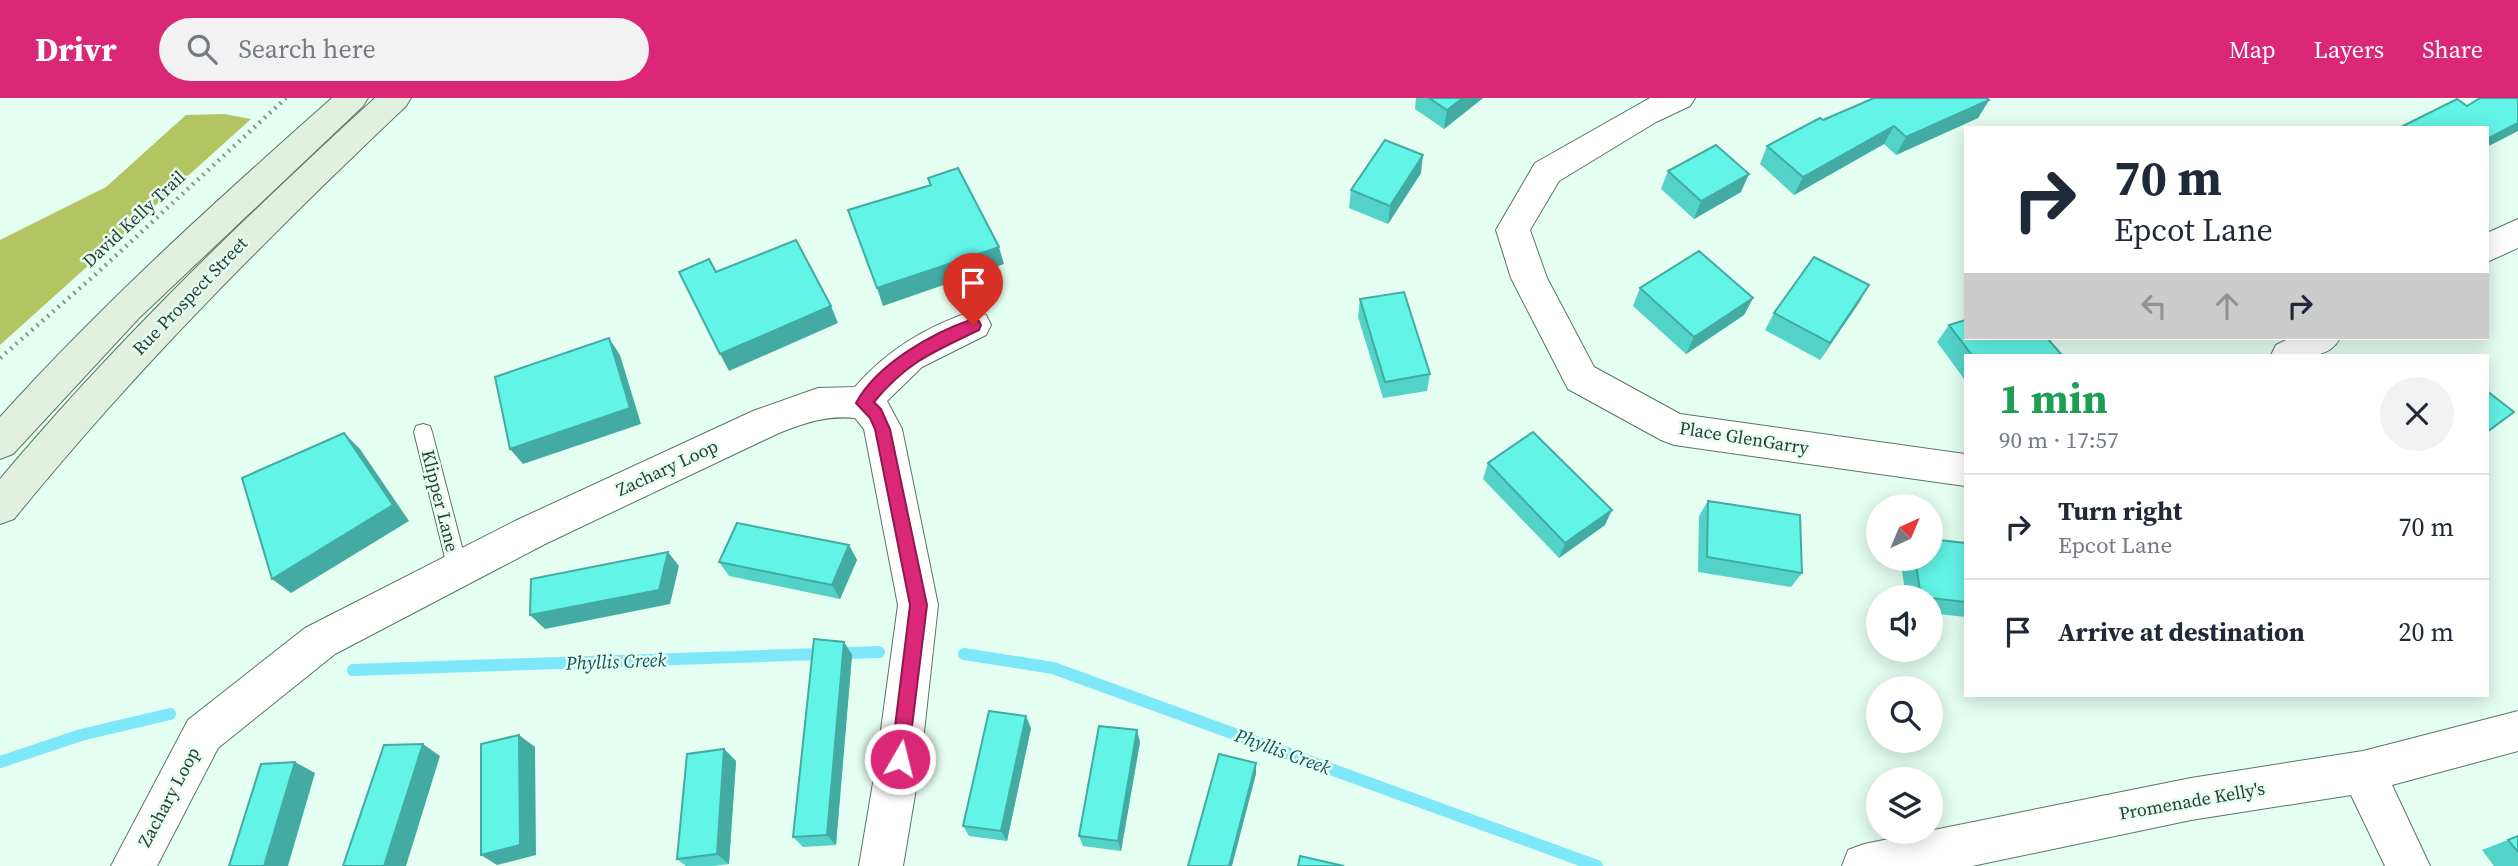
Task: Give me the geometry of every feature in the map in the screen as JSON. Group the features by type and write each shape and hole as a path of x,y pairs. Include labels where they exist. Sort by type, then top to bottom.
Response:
{"main road":[{"name":"Rue Prospect Street","path":"0,443 40,397 163,270 352,98"},
{"name":"Rue Prospect Street","path":"0,507 52,443 197,285 395,98"}],"street":[{"name":"Place GlenGarry","path":"1679,98 1645,114 1547,172 1513,230 1529,278 1581,378 1674,429 1964,470"},
{"path":"2489,248 2518,232"},
{"path":"881,866 900,759 918,605 883,429 876,414 864,403 885,378 909,357 973,325"},
{"path":"2291,354 2318,340"},
{"name":"Zachary Loop","path":"133,866 203,734 320,641 531,532 766,422 818,403 864,403"},
{"name":"Promenade Kelly's","path":"1864,866 1931,860 2191,799 2363,772 2518,731"},
{"path":"2363,772 2408,866"}],"lane":[{"name":"Klipper Lane","path":"423,432 458,570"}],"path":[{"name":"David Kelly Trail","path":"0,358 96,274 286,98"}],"green space":[{"path":"224,114 251,119 0,345 0,240 106,187 186,115"}],"building":[{"path":"1429,98 1463,98 1447,110"},
{"path":"1874,98 1989,100 1906,137 1894,126 1803,177 1767,146 1820,118 1823,120"},
{"path":"2480,98 2518,98 2518,123 2489,138 2489,126 2403,126 2457,99 2467,106"},
{"path":"1385,140 1423,155 1390,206 1351,190"},
{"path":"1716,145 1749,174 1701,201 1668,171"},
{"path":"958,168 999,247 877,288 848,210 931,185 928,178"},
{"path":"796,240 831,306 720,354 679,272 709,259 716,272"},
{"path":"1699,251 1753,298 1694,337 1640,288"},
{"path":"1814,257 1869,285 1830,343 1774,313"},
{"path":"1404,292 1430,374 1385,382 1360,299"},
{"path":"1964,320 1964,340 2049,340 2061,354 1971,354 1949,325"},
{"path":"609,338 630,408 510,449 495,377"},
{"path":"2489,393 2514,412 2489,431"},
{"path":"1533,432 1612,510 1565,543 1488,463"},
{"path":"344,433 393,505 272,579 242,478"},
{"path":"1708,501 1800,515 1802,573 1707,557"},
{"path":"737,523 849,545 832,585 719,562"},
{"path":"1943,540 1964,543 1964,602 1943,599 1943,585 1919,585 1917,571 1943,571"},
{"path":"668,552 659,590 530,615 531,579"},
{"path":"814,639 844,642 827,835 793,837"},
{"path":"989,711 1026,716 1001,831 963,826"},
{"path":"1099,726 1137,730 1118,841 1079,836"},
{"path":"519,735 520,845 481,855 481,744"},
{"path":"423,744 384,866 343,866 384,745"},
{"path":"724,749 717,854 677,859 687,754"},
{"path":"1219,754 1256,763 1229,866 1188,866"},
{"path":"295,762 264,866 229,866 261,764"},
{"path":"2518,836 2518,852 2508,840"},
{"path":"1300,856 1344,866 1298,866"}],"waterway":[{"name":"Phyllis Creek","path":"353,670 879,652"},
{"name":"Phyllis Creek","path":"964,654 1053,668 1597,866"},
{"name":"Phyllis Creek","path":"0,762 81,735 170,714"}],"route":[{"path":"900,759 918,605 883,429 876,414 864,403 885,378 909,357 973,325"}]}
